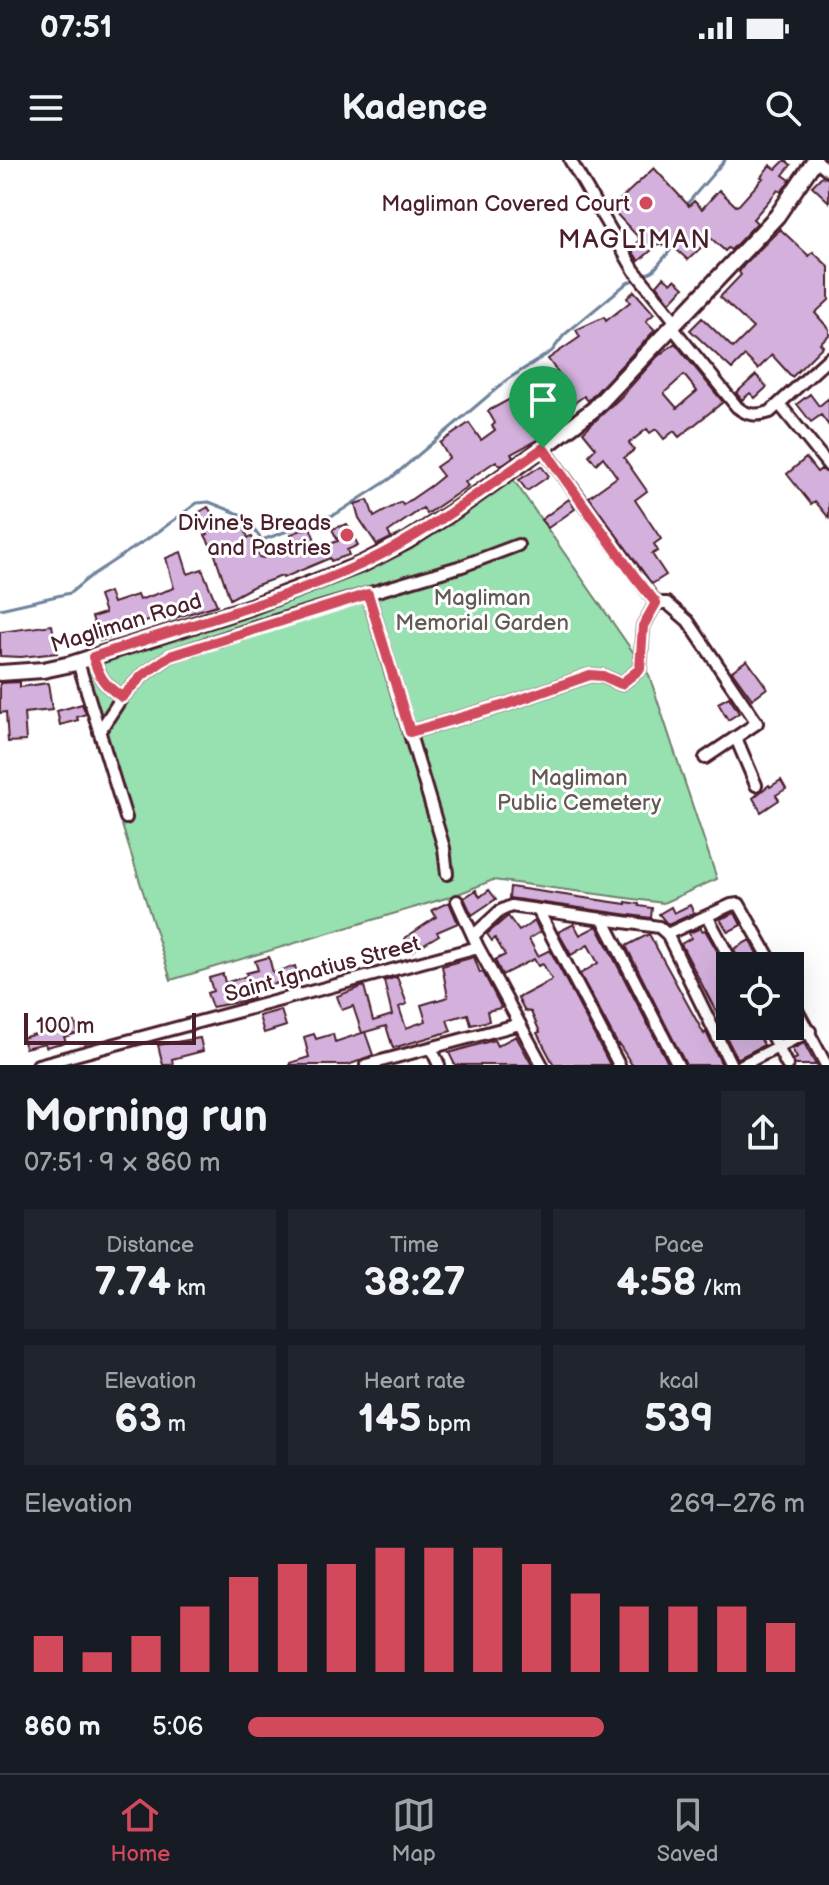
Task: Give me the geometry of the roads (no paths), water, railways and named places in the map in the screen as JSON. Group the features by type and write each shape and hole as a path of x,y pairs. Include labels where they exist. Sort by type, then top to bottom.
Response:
{"street":[{"path":"570,160 634,270 744,412 759,415 770,412 829,358"},
{"path":"815,160 829,171"},
{"name":"Magliman Road","path":"0,673 43,670 78,662 250,607 362,564 407,541 543,448 594,409 777,216 815,160"},
{"path":"780,405 829,466"},
{"path":"543,448 656,603"},
{"path":"99,732 122,697 143,675 170,656 462,566 518,545"},
{"path":"368,594 444,848 447,874"},
{"path":"410,732 505,705 590,675 603,676 621,684 640,669 643,626 656,603"},
{"path":"656,603 667,603 688,621 757,723 705,758"},
{"path":"93,657 105,686 122,697"},
{"path":"78,662 126,818"},
{"path":"736,738 756,785"},
{"path":"457,901 478,947 542,1065"},
{"path":"667,934 736,903 742,906 767,952"},
{"path":"473,936 500,911 511,906 659,927 667,934 731,1065"},
{"path":"538,910 619,1065"},
{"path":"707,916 726,952"},
{"path":"603,919 678,1065"},
{"name":"Saint Ignatius Street","path":"38,1065 478,947"},
{"path":"804,1021 826,1065"},
{"path":"366,1065 520,1024"},
{"path":"742,1065 810,1031"},
{"path":"775,1040 787,1065"},
{"path":"431,1048 439,1065"}],"waterway":[{"path":"686,205 725,160"},
{"path":"0,609 70,593 197,503 209,502 242,515 262,540 336,514 390,479 508,379 552,351 564,335 627,283 653,271 674,246"}],"place":[{"name":"Magliman Covered Court","path":"646,203"},
{"name":"Divine's Breads and Pastries","path":"347,535"}],"district":[{"name":"MAGLIMAN","path":"635,239"}],"park label":[{"name":"Magliman Memorial Garden","path":"482,610"},
{"name":"Magliman Public Cemetery","path":"579,790"}]}
